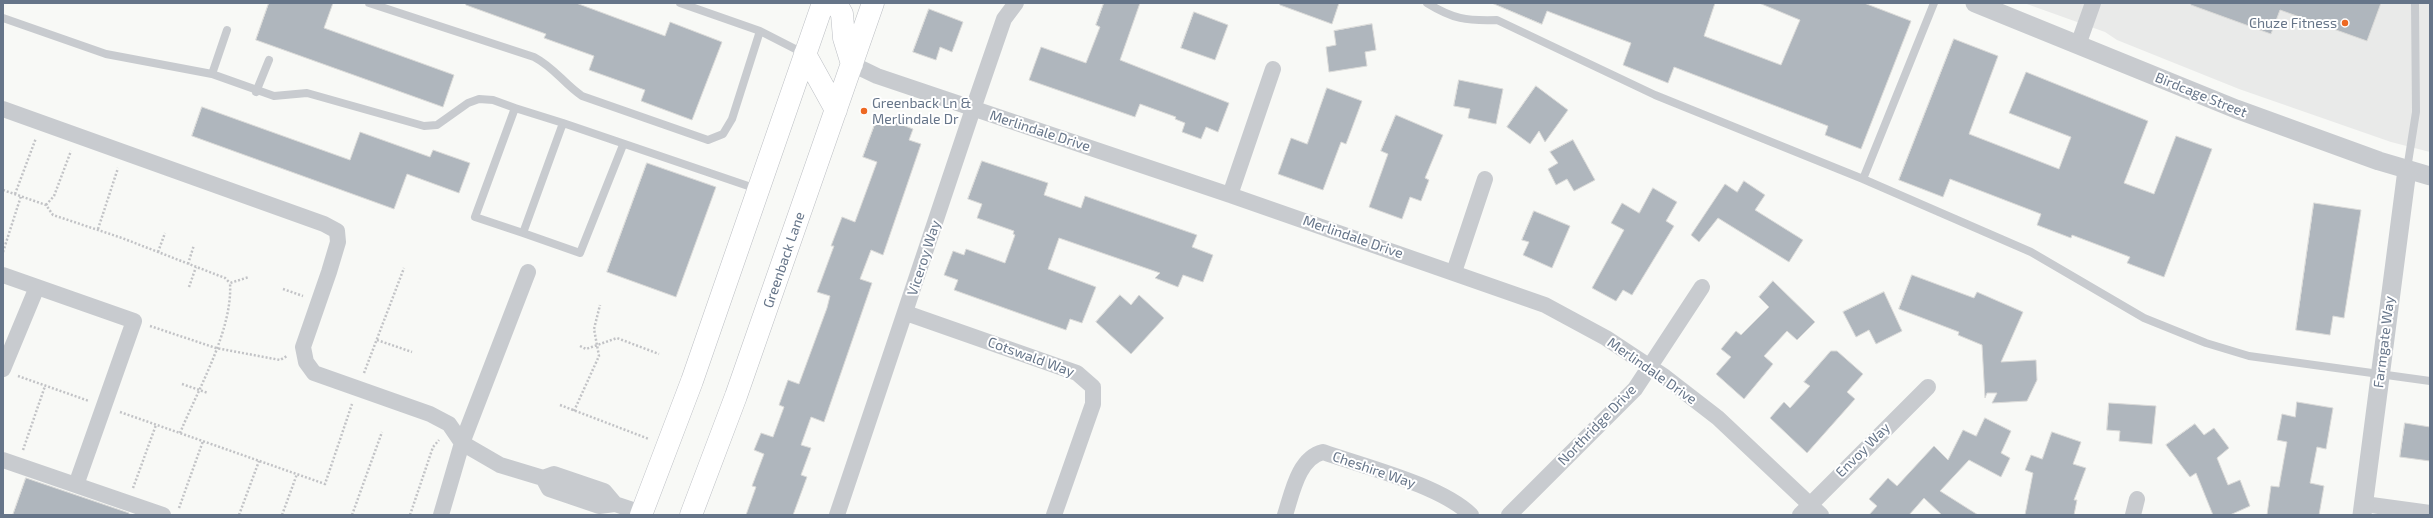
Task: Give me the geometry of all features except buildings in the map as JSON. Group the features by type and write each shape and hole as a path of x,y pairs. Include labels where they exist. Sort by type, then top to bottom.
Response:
{"main road":[{"path":"642,514 692,381 760,190 822,3"},
{"path":"836,3 842,14 844,38 852,64"},
{"name":"Greenback Lane","path":"691,515 736,396 872,3"},
{"path":"805,54 836,110"}],"street":[{"name":"Viceroy Way","path":"837,515 1004,20 1016,3"},
{"name":"Birdcage Street","path":"1975,3 2236,109 2407,170 2430,176"},
{"path":"2078,45 2093,3"},
{"name":"Merlindale Drive","path":"852,64 877,76 1230,194 1545,305 1606,338 1649,367 1718,418 1805,509 1821,515"},
{"path":"1230,194 1273,69"},
{"path":"3,110 324,224 337,231 338,242 303,348 306,362 314,373 430,414 449,424 462,442 500,465 543,478 549,489 599,506 615,504 642,514"},
{"name":"Farmgate Way","path":"2363,510 2407,170"},
{"path":"1454,272 1485,179"},
{"path":"441,515 462,442 528,272"},
{"path":"3,275 134,320 76,485"},
{"path":"3,370 37,287"},
{"name":"Northridge Drive","path":"1509,515 1635,389 1702,287"},
{"name":"Cotswald Way","path":"906,313 1078,373 1093,387 1094,404 1054,515"},
{"name":"Envoy Way","path":"1805,509 1928,387"},
{"name":"Cheshire Way","path":"1285,515 1301,470 1313,454 1323,452 1434,491 1453,501 1471,515"},
{"path":"3,460 163,515"},
{"path":"2133,515 2137,499"},
{"path":"2363,510 2430,513"}],"lane":[{"path":"369,3 534,57 549,64 570,88 582,96 708,140 723,134 732,119 760,31"},
{"path":"680,3 760,31 805,54"},
{"path":"1427,3 1449,16 1476,21 1497,20 1655,95 1863,179 2031,252 2144,318 2206,343 2249,356 2430,381"},
{"path":"1863,179 1934,3"},
{"path":"2407,170 2416,112 2415,3"},
{"path":"3,18 106,54 212,74 256,92 274,96 307,93 424,126 437,125 468,103 479,99 493,100 760,190"},
{"path":"212,74 227,30"},
{"path":"256,92 269,60"},
{"path":"515,108 475,217 580,254 623,145"},
{"path":"523,233 563,123"}],"path":[{"path":"15,194 42,123"},
{"path":"46,205 54,196 76,136"},
{"path":"98,229 123,152"},
{"path":"3,190 46,205 53,215 98,229 158,252 225,278 230,283 231,301 216,348 180,433"},
{"path":"3,252 21,196"},
{"path":"158,252 165,233"},
{"path":"188,264 194,245"},
{"path":"189,287 196,267"},
{"path":"3,370 325,484 358,388 404,268"},
{"path":"230,283 249,277"},
{"path":"283,289 319,301"},
{"path":"574,411 599,356 594,329 600,304"},
{"path":"134,320 216,348 280,360 303,348"},
{"path":"580,346 586,349 617,338 659,354"},
{"path":"377,340 412,352"},
{"path":"182,384 208,393"},
{"path":"18,464 45,386"},
{"path":"560,405 656,442"},
{"path":"128,503 156,424"},
{"path":"410,515 434,447 449,424"},
{"path":"352,515 382,432"},
{"path":"176,515 202,441"},
{"path":"239,515 259,461"},
{"path":"282,515 297,474"}],"shaded area":[{"path":"2024,3 2430,3 2430,152 2391,142 2239,89 2117,40 2105,32"}],"place":[{"name":"Chuze Fitness","path":"2345,23"},
{"name":"Greenback Ln & Merlindale Dr","path":"864,111"}]}
